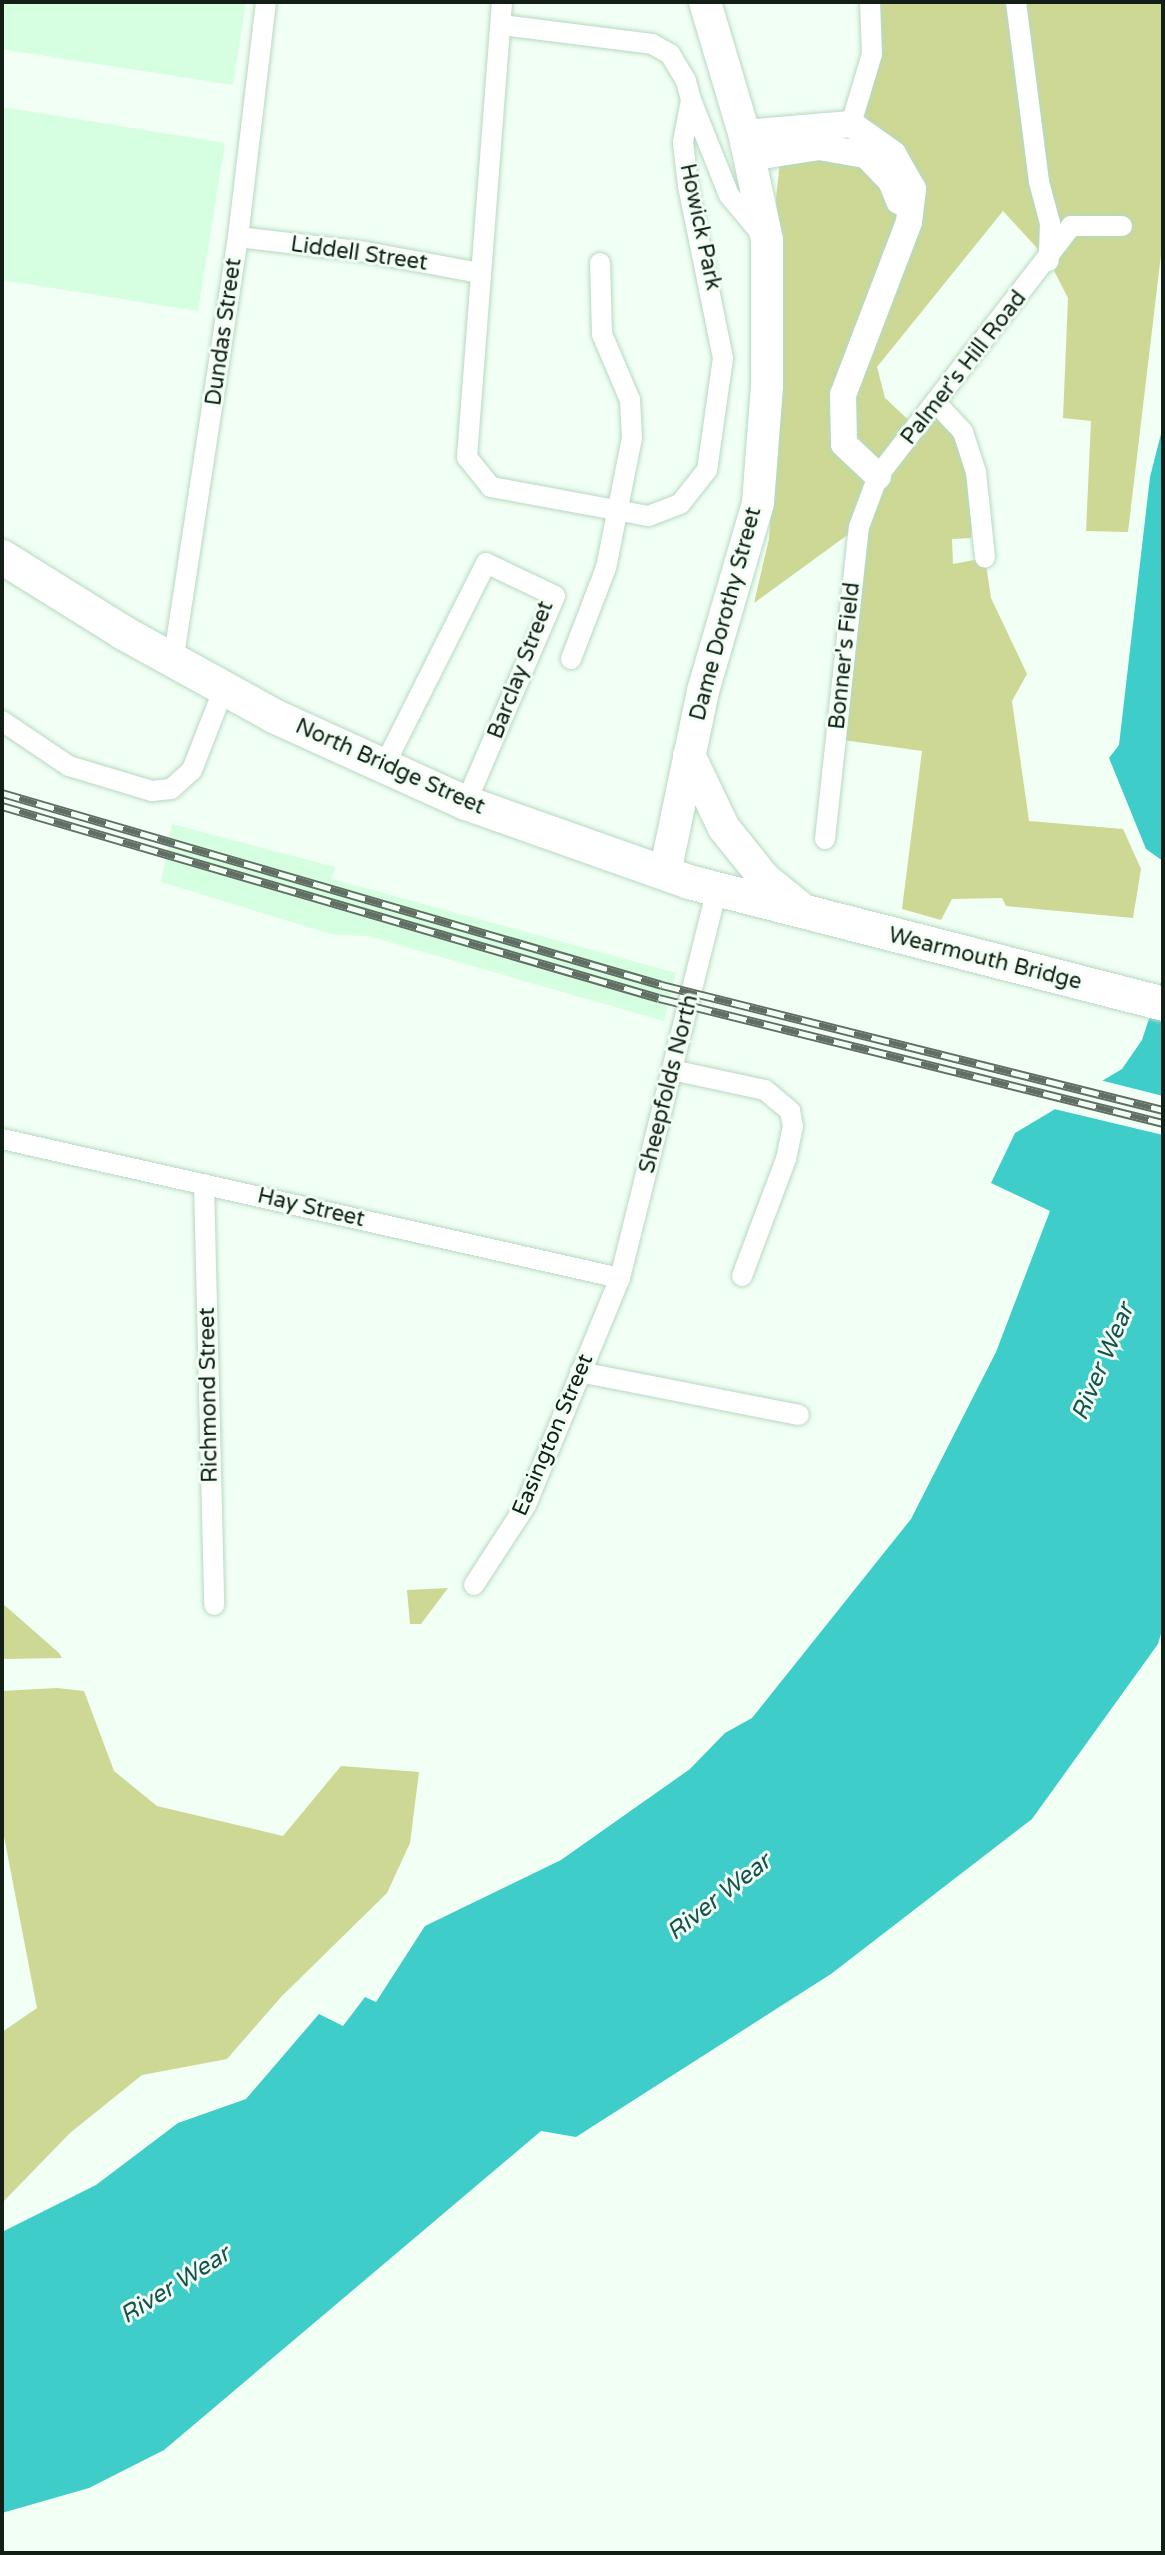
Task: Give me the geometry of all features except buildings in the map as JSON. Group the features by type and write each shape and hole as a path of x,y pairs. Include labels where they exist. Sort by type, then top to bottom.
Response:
{"highway":[{"name":"North Bridge Street","path":"2,557 173,662 383,768 466,803 665,873 807,913"},
{"name":"Wearmouth Bridge","path":"807,913 1163,1004"}],"main road":[{"name":"Dame Dorothy Street","path":"665,873 689,755 758,503 767,385 767,240 746,145 705,2"},
{"path":"689,755 724,828 765,879 807,913"}],"street":[{"name":"Dundas Street","path":"173,662 238,237 266,2"},
{"name":"Howick Park","path":"502,2 467,457 491,487 619,514 648,516 680,504 707,470 723,358 688,186 683,142 691,100"},
{"path":"851,124 872,54 870,2"},
{"path":"1016,2 1039,182 1050,223 1049,261"},
{"path":"502,25 652,44 681,67 729,195 767,240"},
{"path":"746,145 851,124 893,154 913,189 909,222 843,395 844,444 878,476"},
{"path":"746,145 819,147 866,155 891,181 909,222"},
{"name":"Palmer's Hill Road","path":"878,476 1049,261 1071,226 1122,226"},
{"name":"Liddell Street","path":"238,237 366,252 479,273"},
{"path":"571,659 606,568 632,438 630,400 602,334 600,263"},
{"path":"937,404 963,432 972,459 985,558"},
{"name":"Bonner's Field","path":"825,839 859,527 878,476"},
{"name":"Barclay Street","path":"383,768 486,563 555,596 466,803"},
{"path":"2,721 69,766 152,791 171,789 192,770 224,688"},
{"name":"Sheepfolds North","path":"620,1278 717,890"},
{"path":"672,1070 765,1090 790,1111 793,1126 786,1159 742,1276"},
{"name":"Hay Street","path":"2,1139 620,1278"},
{"name":"Richmond Street","path":"204,1184 214,1605"},
{"name":"Easington Street","path":"474,1585 526,1505 620,1278"},
{"path":"580,1372 799,1415"}],"shaded area":[{"path":"2,2 246,2 233,85 2,49"},
{"path":"870,2 1163,2 1163,238 1128,532 1086,531 1091,421 1063,418 1068,298 1049,261 1003,211 877,367 885,398 917,428 937,404 976,472 971,538 952,539 953,564 985,558 991,598 1027,674 1012,701 1029,821 1123,829 1141,869 1133,918 1006,906 1002,898 952,899 941,920 902,909 922,751 836,739 857,528 754,603 769,539 783,338 776,198 781,153 866,155 851,124 872,54"},
{"path":"2,107 225,143 198,311 2,280"},
{"path":"172,824 335,867 332,879 676,973 664,1021 368,936 331,934 161,882"},
{"path":"448,1588 421,1624 410,1624 407,1590"},
{"path":"2,1603 59,1653 62,1658 2,1659"},
{"path":"57,1688 84,1691 114,1771 157,1806 283,1836 341,1766 419,1772 410,1843 387,1893 281,1997 227,2059 142,2075 70,2133 2,2203 2,2032 37,2008 2,1826 2,1691"}],"water":[{"path":"1163,426 1163,861 1146,849 1109,758 1119,745 1150,477"},
{"name":"River Wear","path":"1163,976 1163,1627 1158,1644 1032,1819 831,1974 576,2137 541,2131 164,2450 89,2488 2,2513 2,2232 96,2185 178,2123 246,2099 319,2014 343,2026 365,1997 376,2002 425,1926 561,1860 690,1769 725,1733 752,1718 911,1519 996,1352 1050,1211 991,1183 1015,1133 1122,1069 1142,1040"}],"pier":[{"path":"1096,1079 1163,1096 1163,1135 1050,1108"}],"railway":[{"path":"2,793 662,985 1163,1110"},
{"path":"2,806 659,998 1163,1123"}]}
